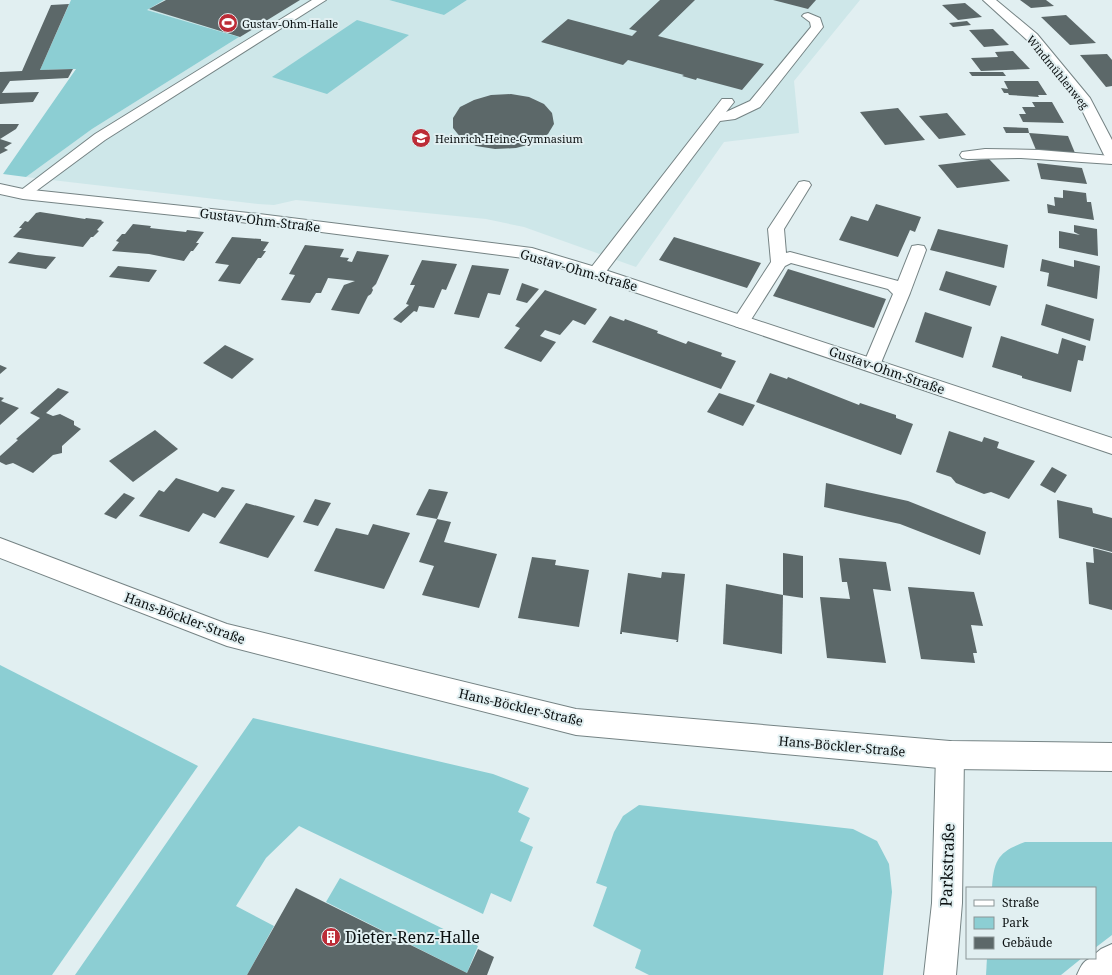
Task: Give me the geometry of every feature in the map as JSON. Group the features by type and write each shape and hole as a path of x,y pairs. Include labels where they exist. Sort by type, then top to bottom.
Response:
{"street":[{"name":"Windmühlenweg","path":"989,0 1032,37 1085,101 1112,155"},
{"name":"Gustav-Ohm-Straße","path":"0,189 23,194 259,219 532,254 596,273 1112,446"},
{"name":"Hans-Böckler-Straße","path":"0,548 227,635 576,722 950,755 1112,757"},
{"name":"Parkstraße","path":"940,975 947,903 950,755"},
{"path":"1093,975 1112,960"}],"lane":[{"path":"23,194 100,137 320,0"},
{"path":"716,117 730,116 755,104 817,27 816,20 808,16"},
{"path":"596,273 727,102"},
{"path":"967,155 987,153 1026,153 1112,160"},
{"path":"779,262 776,229 804,185"},
{"path":"872,365 918,250"},
{"path":"741,322 779,262 790,257 894,285 902,293"}],"shaded area":[{"name":"Heinrich-Heine-Gymnasium","path":"164,0 389,0 444,15 467,0 860,0 794,81 799,133 724,142 636,267 524,227 486,219 296,200 274,205 258,204 26,177 92,129 239,37 147,10"}],"green space":[{"path":"71,0 164,0 147,10 239,37 92,129 26,177 3,174 76,69 40,70"},
{"path":"389,0 467,0 444,15"},
{"path":"357,20 409,35 327,94 272,77"},
{"path":"0,665 198,766 52,975 0,975"},
{"path":"253,718 493,774 529,788 518,812 530,818 520,841 533,847 511,902 491,893 483,914 299,826 266,858 236,906 274,926 247,975 75,975"},
{"path":"639,805 853,829 877,841 889,864 892,892 883,975 649,975 635,968 641,950 593,926 607,887 596,883 614,832 623,816"},
{"path":"1025,842 1112,842 1112,935 1096,947 1096,887 992,887 994,870 999,858 1009,849"},
{"path":"340,878 478,946 467,973 326,902"},
{"path":"987,959 1081,959 1061,975 986,975"}],"building":[{"name":"Gustav-Ohm-Halle","path":"166,0 300,0 240,37 149,9"},
{"path":"660,0 695,0 658,36 764,64 742,90 697,78 696,80 682,76 684,75 628,60 623,65 541,42 568,19 632,36 637,31 629,29"},
{"path":"773,0 816,0 808,9"},
{"path":"1020,0 1046,0 1054,6 1031,8"},
{"path":"965,3 982,17 958,20 942,5"},
{"path":"69,4 40,70 73,69 68,78 10,81 2,93 39,92 33,102 0,104 0,72 22,71 51,5"},
{"path":"1066,15 1096,43 1070,45 1041,17"},
{"path":"967,21 971,25 953,27 949,23"},
{"path":"993,29 1009,45 984,47 969,30"},
{"path":"1013,51 1030,69 981,71 971,58 998,57 995,52"},
{"path":"1107,54 1112,60 1112,86 1106,87 1080,55"},
{"path":"969,72 1003,72 1006,76 972,76"},
{"path":"1004,81 1038,81 1047,95 1038,95 1039,97 1009,95 1008,93 1004,93 1001,88 1008,89"},
{"path":"511,94 529,97 544,104 552,113 554,124 548,134 535,143 516,148 495,149 476,146 461,138 453,128 453,118 460,107 474,100 491,95"},
{"path":"1032,102 1052,102 1064,123 1023,122 1019,114 1026,114 1022,107 1035,107"},
{"path":"898,108 925,140 885,145 860,112"},
{"path":"947,113 966,135 939,139 919,116"},
{"path":"0,124 19,124 16,129 0,139"},
{"path":"1003,127 1028,128 1029,133 1006,133"},
{"path":"1029,133 1068,136 1075,153 1036,150"},
{"path":"0,139 12,143 4,148 8,150 0,154"},
{"path":"989,159 1010,181 957,188 938,165"},
{"path":"1037,163 1082,168 1087,184 1041,179"},
{"path":"1063,190 1086,193 1087,202 1091,202 1094,220 1048,213 1047,204 1055,206 1054,197 1063,198"},
{"path":"876,204 921,217 915,232 910,230 898,257 839,240 851,216 868,221"},
{"path":"40,212 102,220 101,221 104,222 97,230 99,231 91,237 83,247 13,237 22,228 19,228 25,221 28,222 36,213"},
{"path":"133,224 151,226 150,228 186,232 187,230 204,232 196,243 199,243 184,261 149,254 112,251 119,242 116,241 122,234 125,234"},
{"path":"1074,225 1097,229 1098,256 1059,248 1059,231 1080,235 1074,232"},
{"path":"938,229 1008,245 1004,268 930,250"},
{"path":"232,237 261,239 261,241 269,242 263,251 266,251 261,258 258,258 240,284 218,281 229,265 215,263"},
{"path":"674,237 761,263 747,288 659,260"},
{"path":"305,245 344,249 340,257 349,258 347,261 352,262 357,251 389,255 376,284 372,288 373,290 371,294 368,296 359,314 331,310 344,285 355,281 328,278 321,293 316,293 310,303 281,300 295,275 289,274"},
{"path":"18,252 56,257 46,269 8,263"},
{"path":"1042,259 1074,267 1074,260 1100,266 1097,299 1047,286 1049,273 1040,271"},
{"path":"422,260 457,264 446,290 442,289 434,308 419,306 417,312 414,311 401,323 393,319 409,305 406,304 415,285 410,285"},
{"path":"472,265 509,269 500,295 488,293 479,318 454,314"},
{"path":"118,266 157,270 149,282 109,277"},
{"path":"788,269 886,299 874,328 773,296"},
{"path":"946,271 997,286 990,306 939,290"},
{"path":"522,283 539,289 527,303 516,300"},
{"path":"545,290 597,309 585,325 573,320 560,335 545,330 540,336 556,342 541,362 504,348 520,328 515,326"},
{"path":"1046,304 1094,319 1090,341 1041,325"},
{"path":"925,312 972,327 963,358 915,342"},
{"path":"610,316 624,321 625,319 658,331 657,333 686,344 688,341 722,353 721,356 736,361 721,389 592,342"},
{"path":"1001,336 1058,354 1062,338 1086,346 1083,361 1078,360 1071,392 1022,378 1022,376 992,367"},
{"path":"225,345 254,359 232,379 203,363"},
{"path":"0,365 7,368 0,374"},
{"path":"770,373 787,379 788,377 859,405 860,403 896,415 896,418 913,424 901,455 756,402"},
{"path":"58,388 69,392 46,413 53,416 60,414 74,421 74,425 81,429 62,446 62,453 53,455 33,473 13,463 6,465 0,462 0,456 18,440 16,439 40,418 30,413"},
{"path":"719,393 755,405 743,426 707,412"},
{"path":"0,397 4,398 1,401 19,408 0,425"},
{"path":"155,430 178,449 133,482 109,461"},
{"path":"949,431 982,442 984,437 999,442 997,448 1035,461 1009,499 991,492 984,494 956,483 951,477 936,472"},
{"path":"1052,467 1067,475 1055,493 1040,485"},
{"path":"176,478 218,492 222,487 235,490 215,518 203,513 189,532 139,516 159,490 164,492"},
{"path":"826,483 908,501 986,532 980,555 900,524 824,507"},
{"path":"429,489 448,492 437,519 416,515"},
{"path":"124,493 135,498 116,519 104,514"},
{"path":"315,499 331,503 318,526 303,522"},
{"path":"1057,500 1092,508 1093,513 1112,518 1112,552 1059,538"},
{"path":"246,503 295,516 268,558 219,543"},
{"path":"437,519 451,522 444,542 497,554 479,608 422,595 434,566 419,562"},
{"path":"373,524 410,533 384,589 314,571 336,528 368,535"},
{"path":"1093,548 1112,553 1112,610 1089,604 1086,562 1094,563"},
{"path":"783,553 803,556 803,598 783,595"},
{"path":"532,557 556,560 555,565 589,570 579,627 518,618"},
{"path":"839,558 886,562 891,591 873,589 886,663 827,658 820,597 850,599 847,582 842,582"},
{"path":"662,572 685,574 678,642 676,642 677,640 622,632 622,634 620,634 628,573 661,578"},
{"path":"726,584 783,595 782,654 723,644"},
{"path":"908,587 974,592 983,626 971,625 977,653 973,653 975,663 921,659"},
{"name":"Dieter-Renz-Halle","path":"296,888 467,973 478,949 494,957 487,975 247,975"}],"place":[{"name":"Gustav-Ohm-Halle","path":"228,23"},
{"name":"Heinrich-Heine-Gymnasium","path":"421,138"},
{"name":"Dieter-Renz-Halle","path":"331,937"}]}
